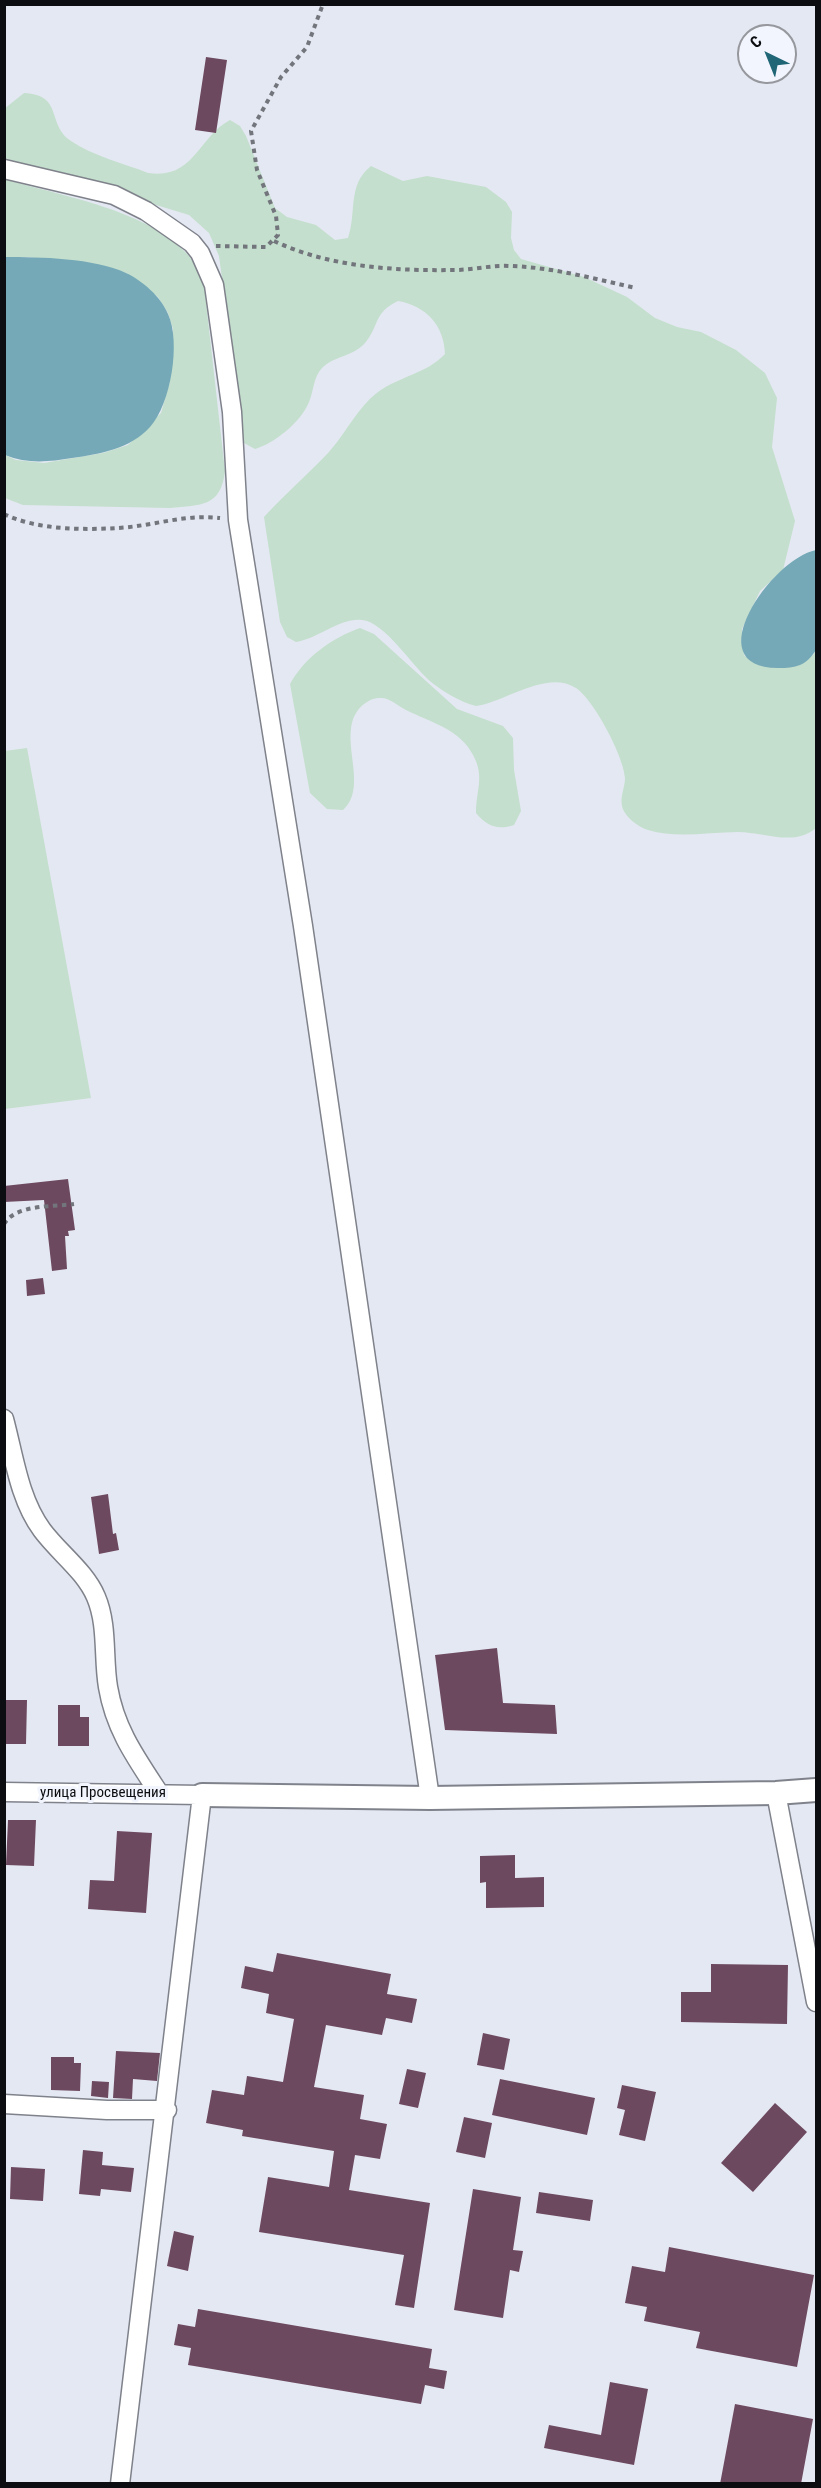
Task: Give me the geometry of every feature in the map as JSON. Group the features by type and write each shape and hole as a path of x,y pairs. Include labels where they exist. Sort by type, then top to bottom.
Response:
{"street":[{"path":"4,169 114,195 167,223 192,243 200,253 214,285 230,401 238,520 303,926 430,1798"},
{"path":"4,1419 33,1517 42,1531 89,1583 96,1598 101,1611 108,1686 115,1722 159,1793"},
{"path":"120,2484 167,2110 202,1795 430,1798 776,1793 816,1790"},
{"name":"улица Просвещения","path":"4,1792 202,1795"},
{"path":"776,1793 816,2002"},
{"path":"4,2104 107,2110 167,2110"}],"path":[{"path":"200,253 217,246 266,247 278,235 276,216 257,170 251,131 281,77 307,47 323,4"},
{"path":"274,241 296,251 323,258 393,269 457,270 508,266 544,270 636,288"},
{"path":"4,514 31,524 119,528 186,516 238,520"},
{"path":"4,1224 9,1217 19,1211 74,1204"}],"green space":[{"path":"24,93 45,99 63,134 71,141 98,155 148,173 176,170 186,164 219,127 230,120 240,126 246,136 275,208 287,217 316,225 335,240 348,238 356,190 363,173 371,166 403,181 427,176 486,187 506,202 512,212 511,238 514,250 521,259 584,277 627,297 655,318 677,327 701,332 736,350 765,373 777,398 772,447 795,521 783,570 760,591 742,629 744,655 761,665 777,666 813,655 816,650 816,828 807,834 789,838 738,832 670,834 648,830 632,821 623,810 625,778 614,743 591,704 576,688 565,683 539,684 476,706 452,696 431,682 380,628 371,623 362,620 345,622 296,642 287,637 280,622 264,517 329,452 371,398 386,387 430,366 445,354 441,334 432,318 425,312 398,301 384,310 365,343 322,368 305,410 294,424 263,446 255,449 244,443 219,256 209,233 189,215 5,159 4,109"},
{"path":"4,179 128,216 152,227 172,240 196,266 204,285 225,471 219,492 208,502 170,508 23,505 5,498 5,455 16,460 44,463 103,453 128,445 161,413 170,381 173,329 168,313 158,297 126,273 29,257 5,257"},
{"path":"360,628 374,634 457,709 503,726 513,738 514,770 521,811 514,825 492,826 476,813 479,770 473,755 460,739 444,727 384,698 375,698 365,703 352,721 351,748 354,788 351,800 343,810 327,809 310,793 290,684 311,657 339,637"},
{"path":"27,748 91,1098 5,1109 5,751"}],"water":[{"path":"5,257 67,259 113,268 139,280 161,302 172,326 174,356 172,372 164,404 157,417 150,427 133,441 93,455 46,461 30,461 5,455"},
{"path":"816,550 816,650 808,660 795,667 778,668 754,663 743,651 742,633 749,612 780,572 798,558"}],"building":[{"path":"206,57 227,60 216,133 195,130"},
{"path":"68,1179 75,1230 68,1231 69,1236 65,1236 67,1269 52,1271 44,1200 4,1202 4,1186"},
{"path":"43,1278 45,1294 27,1296 26,1280"},
{"path":"108,1494 113,1534 116,1533 119,1550 99,1554 91,1497"},
{"path":"497,1648 503,1703 555,1705 557,1734 445,1730 435,1655"},
{"path":"4,1700 27,1700 26,1744 4,1744"},
{"path":"58,1705 80,1705 80,1717 89,1717 89,1746 58,1746"},
{"path":"8,1820 36,1820 34,1866 6,1865"},
{"path":"117,1831 152,1833 146,1913 88,1909 90,1880 114,1881"},
{"path":"515,1855 515,1878 544,1877 544,1907 486,1908 486,1882 480,1883 480,1856"},
{"path":"277,1953 391,1974 387,1994 417,1999 412,2023 386,2018 382,2035 326,2025 314,2087 364,2095 360,2119 387,2124 380,2159 355,2155 349,2190 430,2203 414,2308 395,2305 404,2255 259,2232 268,2177 329,2187 334,2151 242,2136 243,2130 206,2123 212,2090 244,2095 247,2076 283,2082 294,2019 266,2013 269,1994 241,1988 245,1966 273,1972"},
{"path":"711,1964 788,1965 787,2024 681,2022 681,1992 711,1992"},
{"path":"483,2033 510,2039 504,2070 477,2065"},
{"path":"116,2051 160,2053 157,2081 133,2079 132,2099 113,2098"},
{"path":"51,2057 74,2057 74,2063 81,2063 80,2091 51,2090"},
{"path":"407,2069 426,2073 418,2108 399,2104"},
{"path":"500,2079 595,2098 587,2135 492,2115"},
{"path":"92,2081 109,2082 108,2098 91,2096"},
{"path":"622,2085 656,2092 645,2141 619,2135 625,2110 617,2108"},
{"path":"775,2103 807,2132 753,2192 721,2163"},
{"path":"464,2117 492,2123 485,2158 456,2152"},
{"path":"83,2150 103,2152 102,2165 134,2168 131,2192 101,2189 100,2196 79,2194"},
{"path":"11,2167 45,2169 43,2201 10,2199"},
{"path":"473,2189 521,2197 513,2250 523,2251 519,2272 510,2270 503,2318 454,2310"},
{"path":"539,2192 593,2200 590,2221 536,2213"},
{"path":"174,2231 194,2236 188,2271 167,2266"},
{"path":"669,2247 814,2275 797,2367 696,2348 700,2332 644,2321 647,2307 625,2303 632,2266 665,2272"},
{"path":"198,2309 432,2349 429,2368 447,2371 444,2389 425,2385 421,2404 188,2365 191,2348 174,2345 178,2324 195,2327"},
{"path":"610,2382 648,2389 634,2465 544,2448 549,2425 601,2435"},
{"path":"735,2404 813,2419 801,2484 720,2484"}]}
